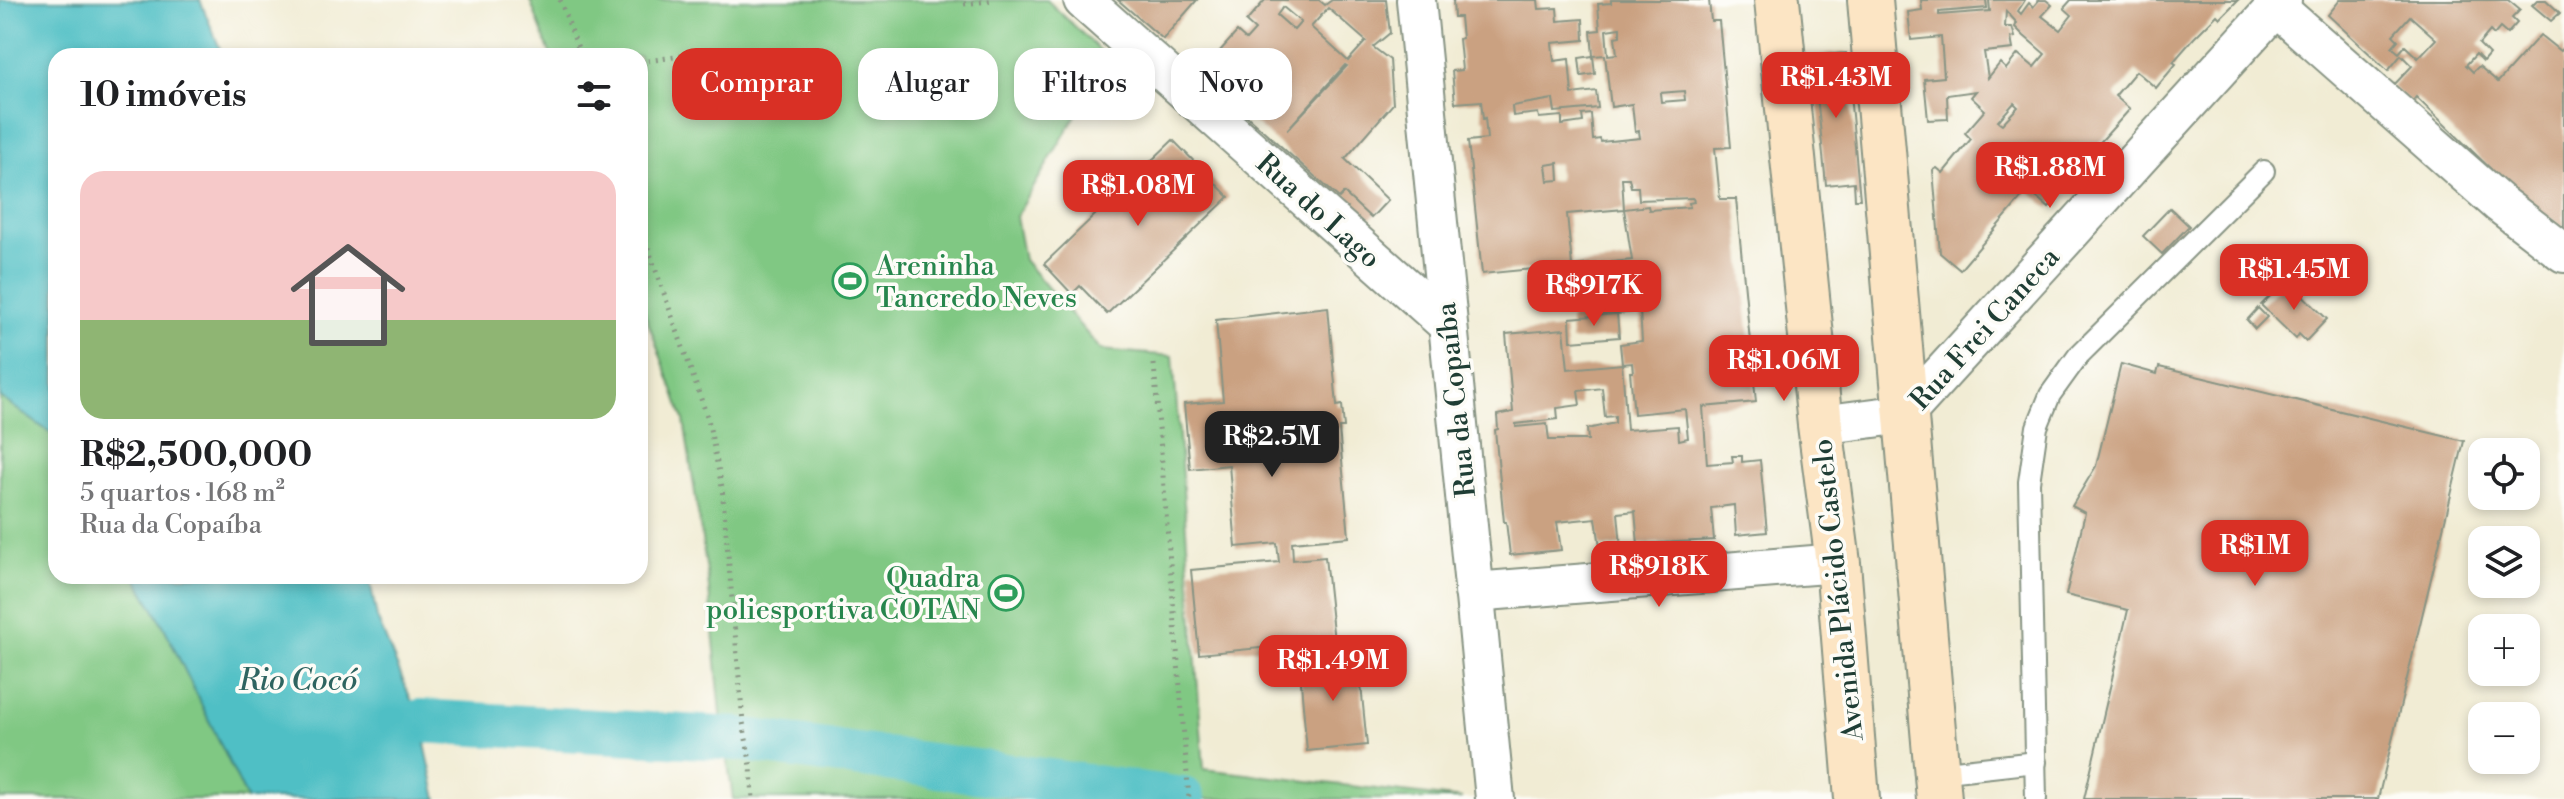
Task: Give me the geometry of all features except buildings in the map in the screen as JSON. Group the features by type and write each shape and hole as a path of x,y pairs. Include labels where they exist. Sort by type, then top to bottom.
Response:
{"street":[{"name":"Rua do Lago","path":"1083,0 1447,324"},
{"name":"Rua da Copaíba","path":"1416,0 1495,799"},
{"name":"Avenida Plácido Castelo","path":"1777,0 1820,425 1838,563 1857,799"},
{"path":"1870,0 1938,786"},
{"name":"Rua Frei Caneca","path":"1820,425 1905,414 2279,3"},
{"path":"2279,3 2500,204 2564,253"},
{"path":"1474,592 1838,563"}],"lane":[{"path":"2036,799 2029,482 2037,427 2050,395 2078,356 2264,171"},
{"path":"1938,786 2036,762"}],"path":[{"path":"560,0 578,48"},
{"path":"964,4 995,0"},
{"path":"648,61 672,57"},
{"path":"648,248 708,419 722,487 753,799"},
{"path":"1154,364 1189,799"}],"green space":[{"path":"530,0 1047,0 1097,48 1014,48 1014,120 1073,120 1016,217 1024,260 1101,350 1173,356 1204,769 1462,799 733,799 708,579 684,420 648,322 648,48 548,48"},
{"path":"0,397 48,431 48,584 140,584 163,625 247,799 0,799"}],"water":[{"path":"0,0 200,0 220,48 48,48 48,431 0,397"},
{"name":"Rio Cocó","path":"140,584 371,584 377,618 420,721 437,799 247,799 163,625"}],"waterway":[{"path":"364,735 420,721 738,739 1183,799"}],"place":[{"name":"Areninha Tancredo Neves","path":"850,281"},
{"name":"Quadra poliesportiva COTAN","path":"1006,593"}]}
